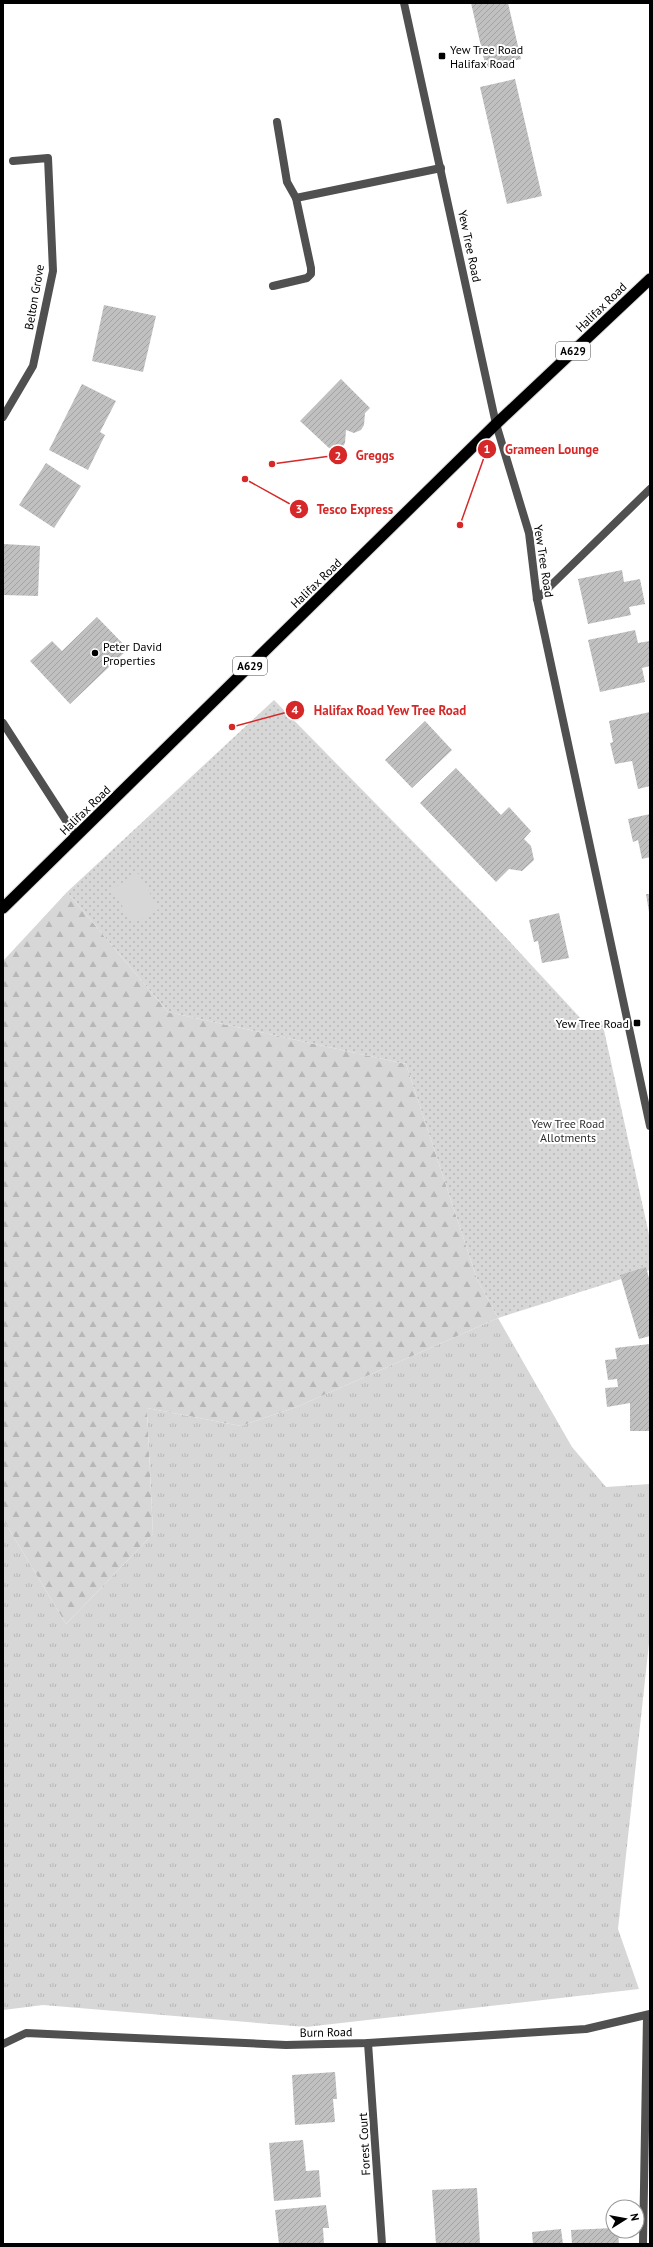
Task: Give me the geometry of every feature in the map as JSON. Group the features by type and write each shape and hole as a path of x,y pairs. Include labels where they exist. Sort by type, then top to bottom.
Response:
{"highway":[{"name":"Halifax Road","path":"3,908 496,424 650,278"}],"street":[{"name":"Yew Tree Road","path":"404,3 496,424 529,533 537,599 650,1126"},
{"path":"273,286 307,278 311,274 296,198 287,182 277,122"},
{"name":"Belton Grove","path":"3,417 33,366 53,271 48,158 13,161"},
{"path":"296,198 441,168"},
{"path":"537,599 650,489"},
{"path":"3,723 76,836"},
{"path":"643,2244 648,2015"},
{"name":"Burn Road","path":"3,2044 26,2033 286,2045 368,2043 586,2029 648,2015"},
{"name":"Forest Court","path":"368,2043 382,2244"}],"green space":[{"name":"Yew Tree Road Allotments","path":"274,700 485,915 584,1022 602,1021 650,1239 650,1270 498,1318 477,1279 406,1064 168,1012 67,892"},
{"path":"138,873 159,909 133,924 112,889"},
{"path":"67,892 168,1012 406,1064 477,1279 498,1318 299,1406 241,1426 147,1408 153,1534 66,1624 3,1519 3,961"},
{"path":"498,1318 572,1447 606,1487 650,1484 650,1634 618,1929 639,1989 306,2027 43,2005 3,2010 3,1519 66,1624 153,1534 147,1408 241,1426 299,1406"}],"building":[{"path":"471,3 508,3 521,59 486,68"},
{"path":"515,79 542,196 507,204 480,87"},
{"path":"104,305 156,316 143,372 92,361"},
{"path":"341,379 370,408 365,413 364,425 361,430 354,433 346,430 345,443 342,448 336,451 329,448 300,421"},
{"path":"82,384 116,401 100,432 105,435 88,470 49,450"},
{"path":"46,463 81,486 54,528 19,505"},
{"path":"3,544 40,546 38,596 3,595"},
{"path":"622,570 624,582 640,579 645,604 629,607 631,615 588,624 578,579"},
{"path":"97,617 128,649 70,704 30,661 52,641 62,651"},
{"path":"635,630 638,643 650,641 650,666 642,668 645,682 600,692 588,640"},
{"path":"650,712 650,786 638,789 632,761 615,764 610,743 613,742 609,721"},
{"path":"425,721 452,750 412,788 385,760"},
{"path":"456,768 501,815 509,807 531,831 524,839 531,846 534,860 522,871 509,869 496,882 420,803"},
{"path":"650,814 650,857 642,859 638,840 633,842 628,819"},
{"path":"646,894 650,894 650,912 649,912"},
{"path":"559,913 569,958 542,963 538,941 534,942 529,920"},
{"path":"646,1267 650,1282 650,1336 639,1339 620,1275"},
{"path":"650,1344 650,1431 630,1431 630,1403 607,1407 605,1388 618,1387 617,1379 608,1380 605,1360 617,1359 615,1348"},
{"path":"335,2072 337,2099 333,2099 335,2122 295,2125 292,2075"},
{"path":"303,2140 306,2171 319,2170 321,2197 274,2201 269,2143"},
{"path":"477,2188 480,2244 436,2244 432,2190"},
{"path":"326,2205 329,2228 323,2228 324,2244 279,2244 275,2210"},
{"path":"605,2228 605,2239 619,2239 619,2244 572,2244 571,2230"},
{"path":"561,2229 563,2244 533,2244 532,2232"}],"place":[{"name":"Yew Tree Road Halifax Road","path":"442,56"},
{"name":"Greggs","path":"272,464"},
{"name":"Tesco Express","path":"245,479"},
{"name":"Grameen Lounge","path":"460,525"},
{"name":"Peter David Properties","path":"95,653"},
{"name":"Halifax Road Yew Tree Road","path":"232,727"},
{"name":"Yew Tree Road","path":"637,1023"}]}
